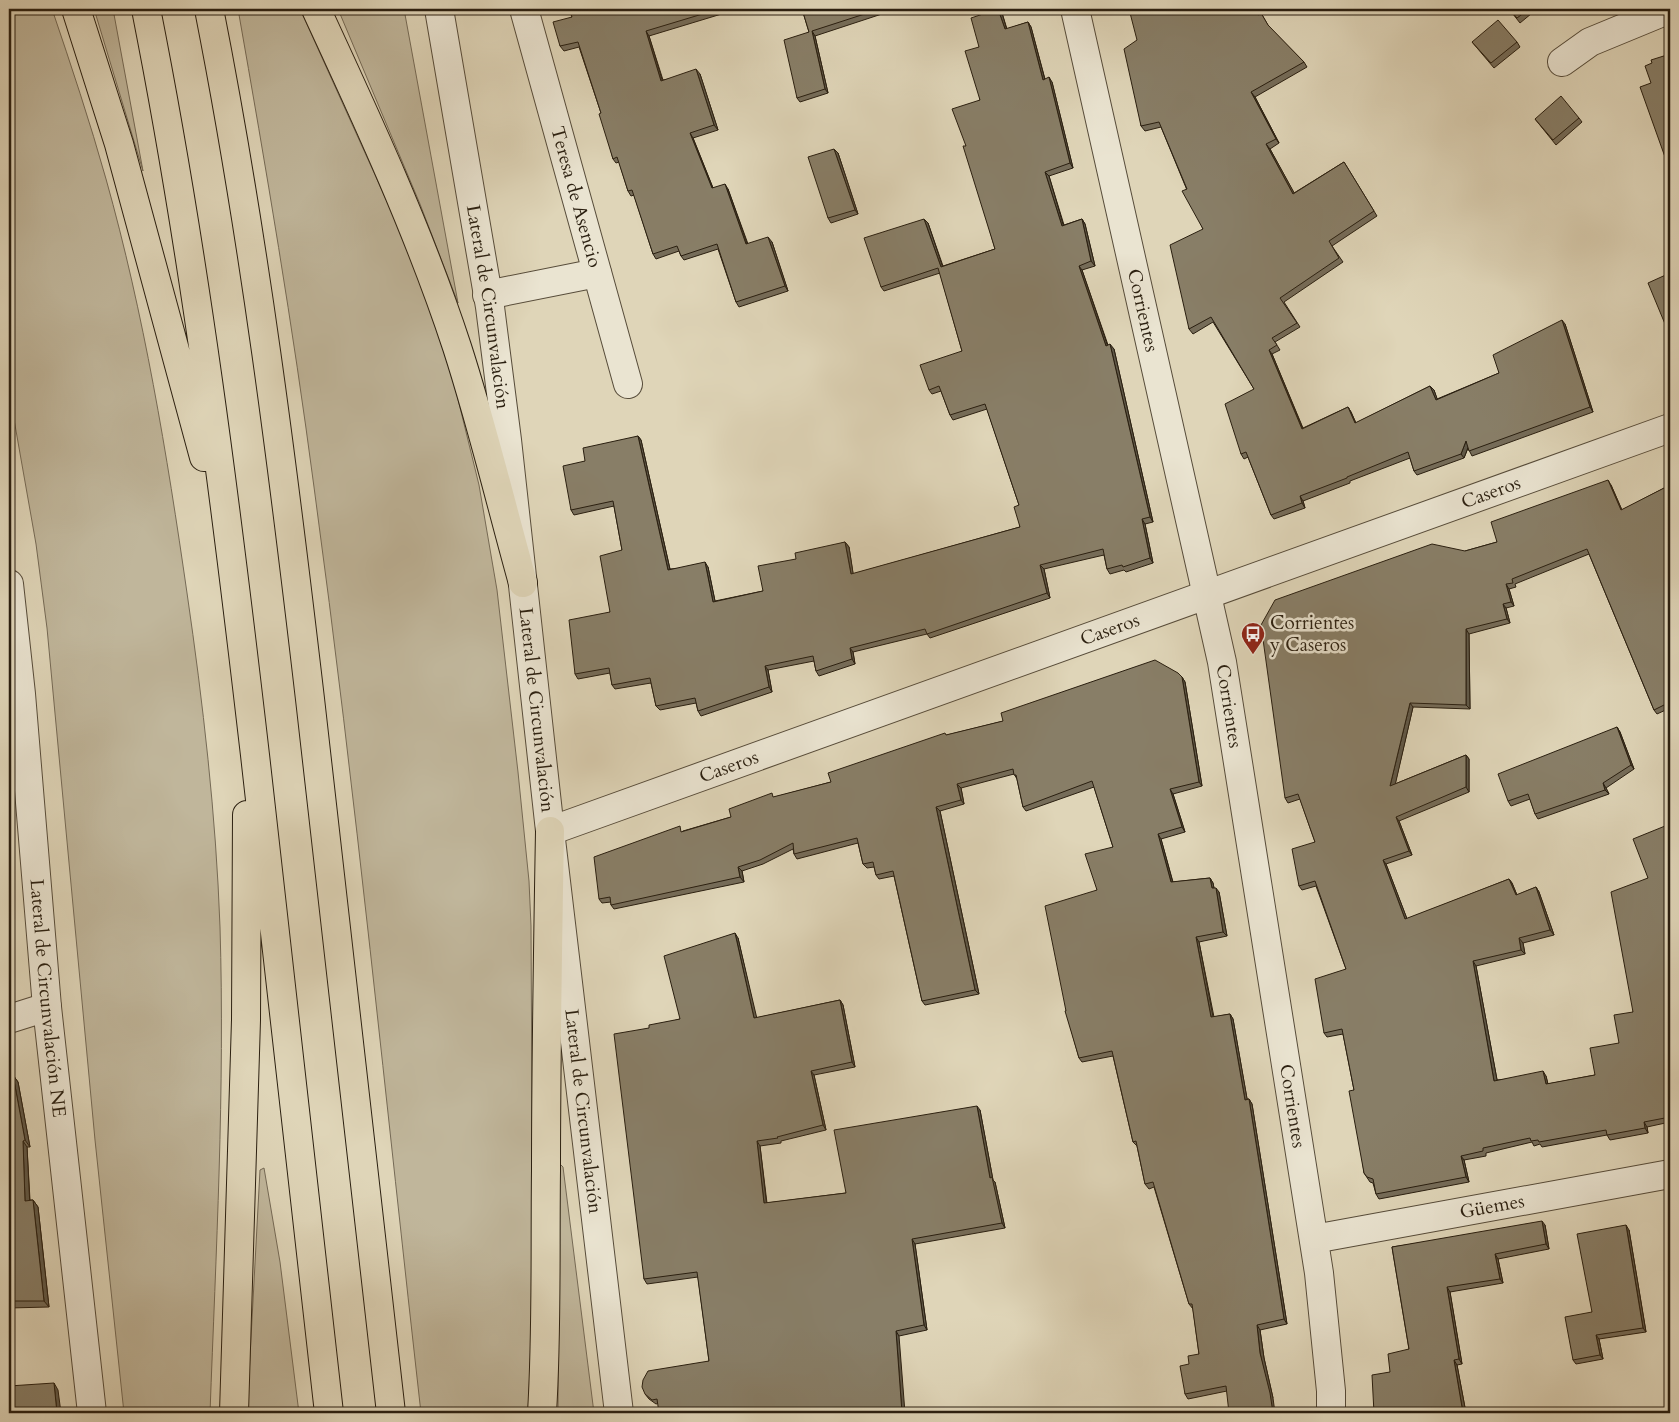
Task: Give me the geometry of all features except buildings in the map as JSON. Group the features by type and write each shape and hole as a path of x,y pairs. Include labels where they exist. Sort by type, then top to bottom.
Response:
{"highway":[{"path":"76,9 122,153 174,340 233,566"},
{"path":"146,9 175,165 207,368 233,566 329,1413"},
{"path":"209,9 266,345 286,492 341,951 391,1413"},
{"path":"316,9 405,209 457,346 523,583"},
{"path":"234,1413 246,1020 249,699"},
{"path":"542,1413 547,1295 546,1063 550,831"}],"street":[{"name":"Lateral de Circunvalación","path":"439,9 487,295 507,440 550,831 619,1413"},
{"name":"Teresa de Asencio","path":"524,9 628,384"},
{"name":"Corrientes","path":"1075,9 1222,662 1314,1239 1331,1391 1331,1413"},
{"path":"1562,62 1590,42 1670,9"},
{"path":"487,295 597,274"},
{"name":"Caseros","path":"550,831 1670,428"},
{"name":"Lateral de Circunvalación NE","path":"9,584 21,694 47,1007 92,1413"},
{"path":"9,1020 47,1007"},
{"name":"Güemes","path":"1314,1239 1670,1174"}],"shaded area":[{"path":"9,9 52,9 93,136 120,230 143,333 163,437 187,593 208,759 220,927 221,1109 210,1413 124,1413 95,1140 47,628 36,544 9,391"},
{"path":"94,9 113,9 143,171 95,12"},
{"path":"238,9 300,9 420,278 454,383 479,485 497,590 529,881 531,926 533,1302 528,1413 421,1413 357,834 329,603 288,307"},
{"path":"338,9 404,9 458,303 420,204"},
{"path":"559,1163 563,1167 594,1413 558,1413"},
{"path":"264,1168 280,1262 299,1413 247,1413 260,1170"}],"place":[{"name":"Corrientes y Caseros","path":"1253,655"}]}
